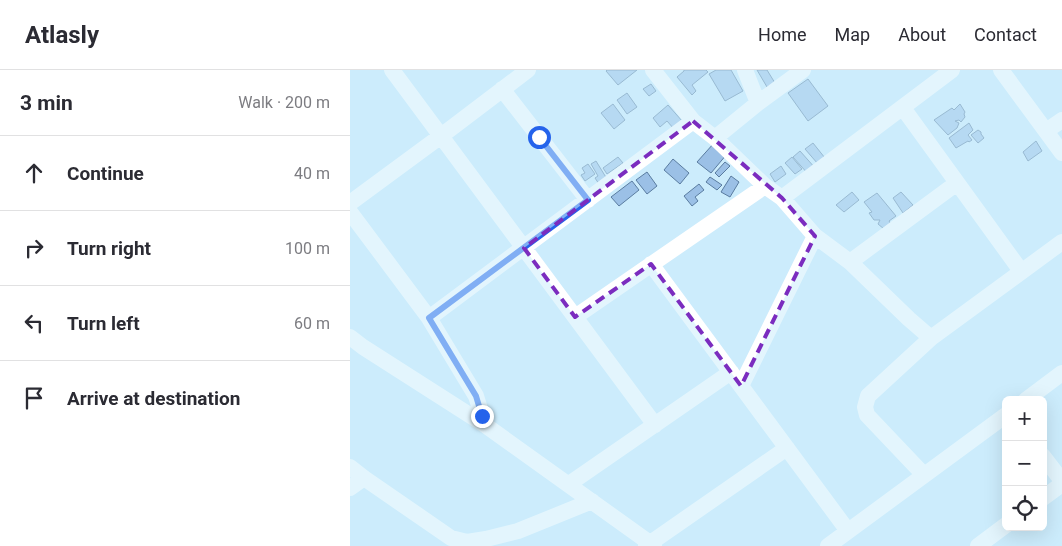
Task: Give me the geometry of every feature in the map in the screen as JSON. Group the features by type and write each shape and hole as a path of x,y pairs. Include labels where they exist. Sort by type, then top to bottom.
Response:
{"street":[{"path":"392,70 655,425"},
{"path":"350,203 528,70"},
{"path":"653,70 694,121 766,186 782,198 816,236 850,262 931,338"},
{"path":"745,70 758,102"},
{"path":"715,138 758,102 803,70"},
{"path":"782,198 952,70"},
{"path":"1001,70 1062,153"},
{"path":"502,90 588,200"},
{"path":"903,108 1021,271"},
{"path":"1046,131 1062,120"},
{"path":"429,318 694,121"},
{"path":"850,262 957,183"},
{"path":"575,317 766,186"},
{"path":"350,212 429,318 476,396 485,425"},
{"path":"741,386 816,236"},
{"path":"924,475 867,415 865,407 868,396 931,338 1062,242"},
{"path":"652,264 848,531"},
{"path":"350,336 357,352 485,425 569,484 650,545 787,448"},
{"path":"569,484 731,372"},
{"path":"1031,396 1062,373"},
{"path":"828,546 1002,418"},
{"path":"1047,461 1062,482 1047,495"},
{"path":"350,467 451,538 467,542 486,540 518,531 592,501"},
{"path":"350,488 364,478"},
{"path":"978,546 1002,529"}],"highlighted area":[{"path":"693,121 782,198 815,236 741,386 651,264 575,317 524,248"}],"building":[{"path":"607,70 637,70 618,85"},
{"path":"684,70 706,70 708,72 692,85 696,91 692,95 677,77"},
{"path":"716,70 731,70 743,91 725,101 709,74"},
{"path":"757,70 767,70 775,83 767,87"},
{"path":"808,79 828,106 808,121 788,93"},
{"path":"651,84 656,91 649,96 643,89"},
{"path":"627,93 637,107 627,114 617,100"},
{"path":"613,104 625,120 614,129 601,113"},
{"path":"960,104 965,112 965,117 961,122 959,120 955,121 959,123 957,128 948,135 934,120 952,108 954,110"},
{"path":"668,105 683,122 674,129 667,121 660,127 653,118"},
{"path":"969,123 973,130 968,135 972,140 956,148 949,138"},
{"path":"978,130 984,138 978,143 971,135"},
{"path":"1036,141 1042,151 1028,161 1023,152"},
{"path":"714,143 727,154 711,173 697,162"},
{"path":"813,143 825,158 818,164 805,149"},
{"path":"800,151 816,169 809,175 793,157"},
{"path":"618,157 623,163 607,174 603,168"},
{"path":"792,157 802,169 795,174 785,163"},
{"path":"673,159 689,173 680,184 664,170"},
{"path":"596,161 607,179 599,184 595,178 598,176 591,164"},
{"path":"725,162 730,166 719,177 715,173"},
{"path":"588,164 595,174 585,181 581,175 585,173 582,168"},
{"path":"781,166 786,174 775,182 770,174"},
{"path":"647,172 657,186 647,194 636,180"},
{"path":"731,176 739,182 730,197 721,192"},
{"path":"710,177 722,185 717,190 706,182"},
{"path":"632,181 639,190 619,206 611,197"},
{"path":"699,184 704,190 695,197 698,201 692,206 684,196"},
{"path":"852,192 859,200 844,212 836,205"},
{"path":"901,192 913,205 903,213 893,198"},
{"path":"877,193 896,216 889,221 891,224 884,229 878,224 880,220 874,220 869,213 872,212 864,202"}],"route":[{"path":"482,416 476,396 429,318 588,200 539,137"}]}
